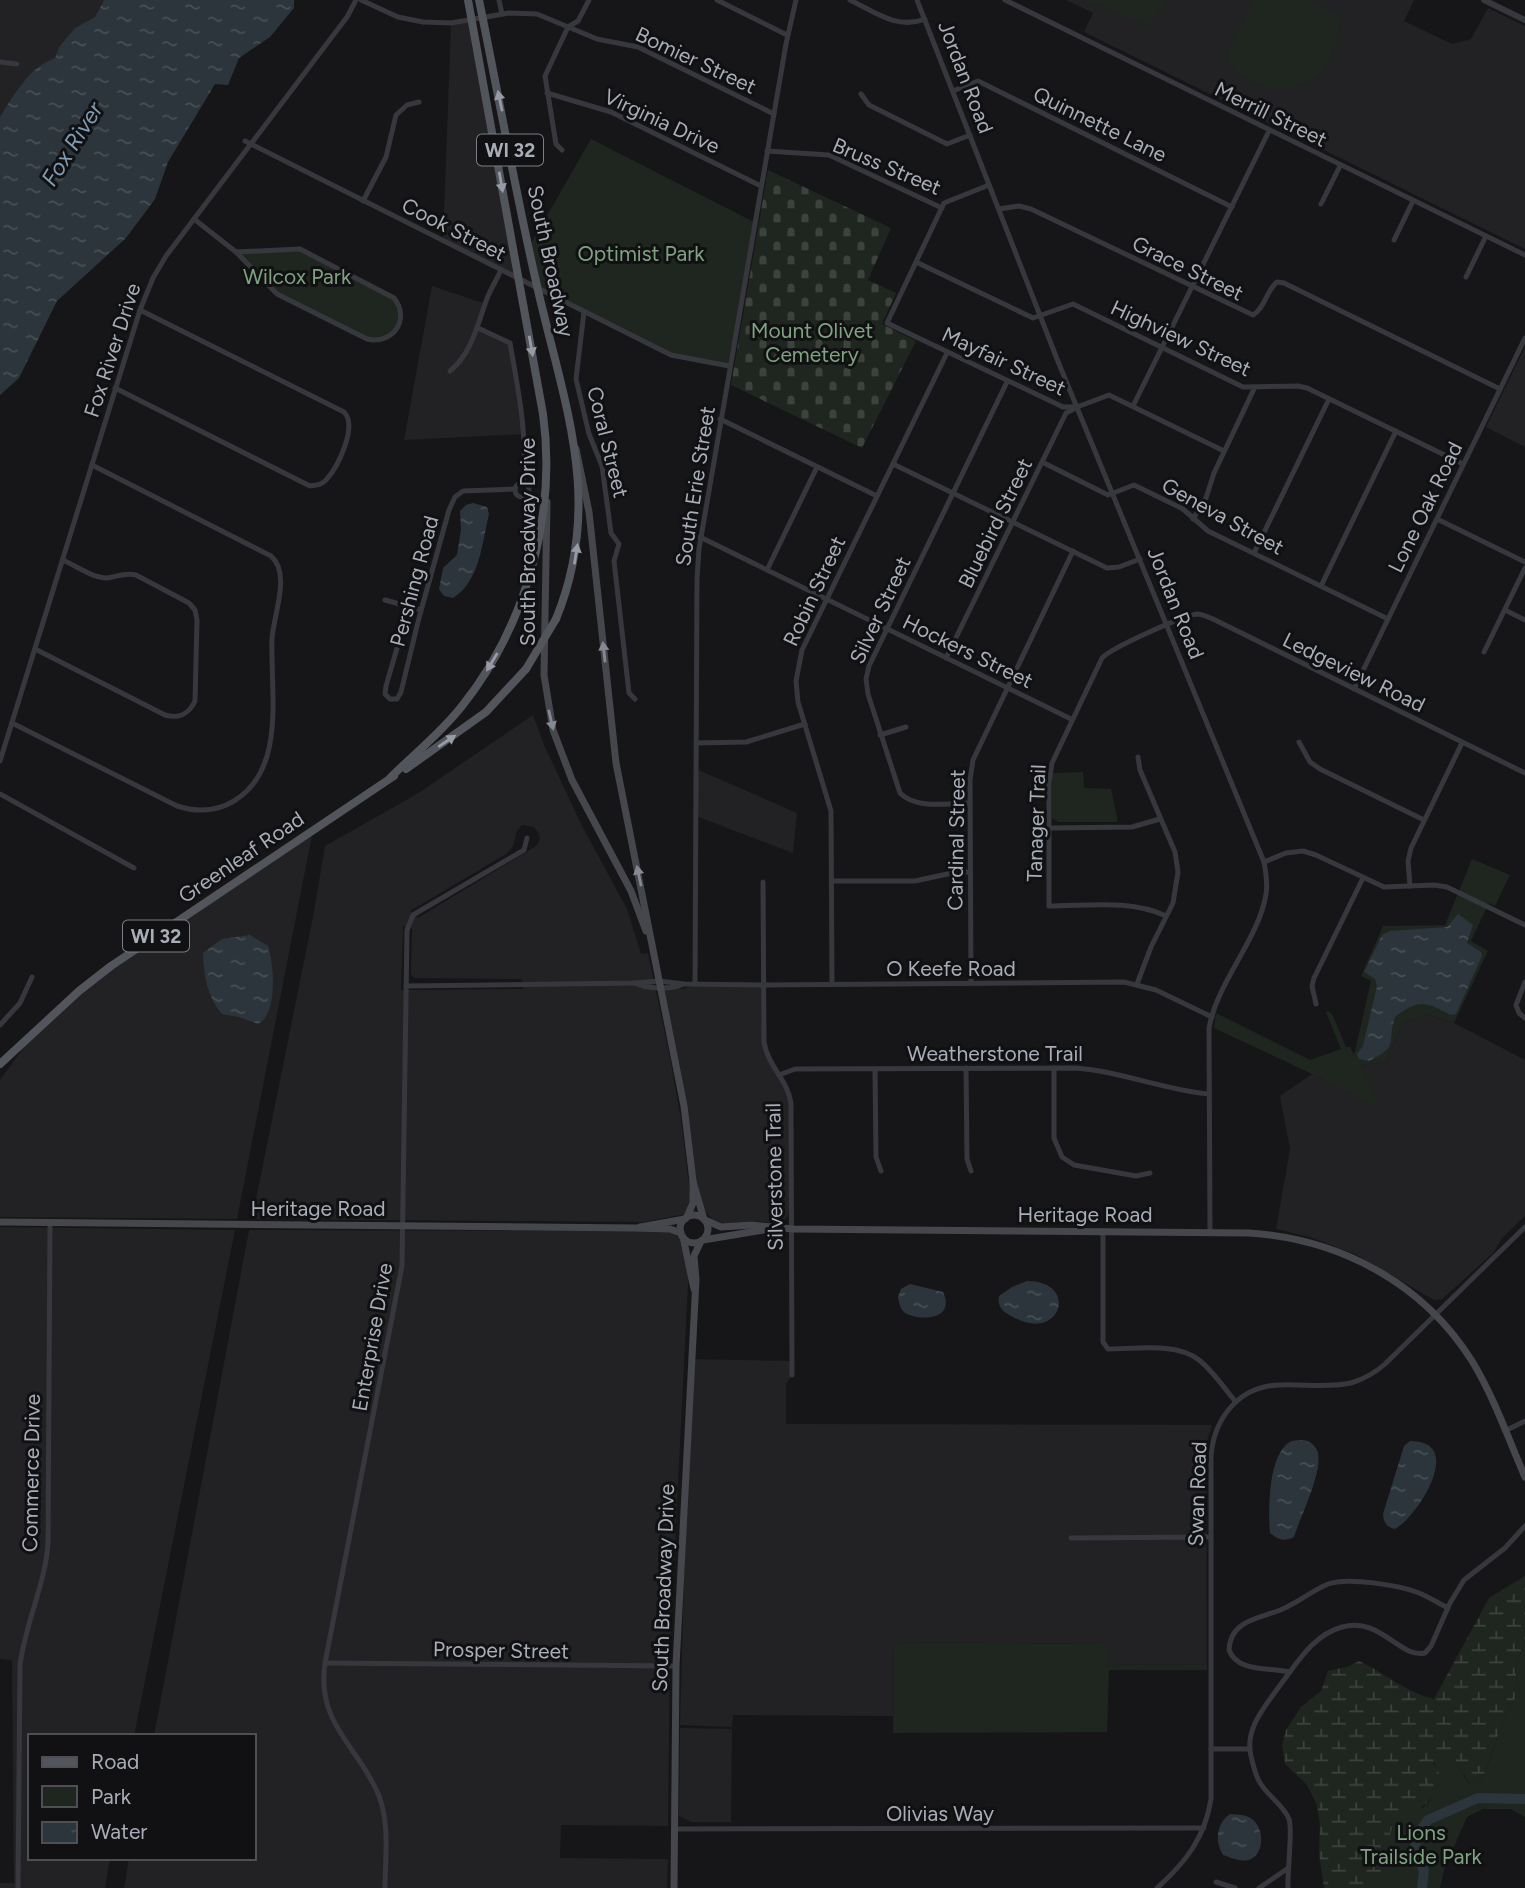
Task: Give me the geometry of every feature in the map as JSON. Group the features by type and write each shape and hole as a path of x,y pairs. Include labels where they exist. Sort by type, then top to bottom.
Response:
{"main road":[{"name":"South Broadway Drive","path":"468,0 545,426 547,481 544,683 551,721 572,780 631,891 651,943"},
{"name":"South Broadway","path":"480,0 537,289 575,445"},
{"name":"South Broadway Drive","path":"575,445 589,512 616,763 684,1106 693,1181 693,1203 686,1218"},
{"name":"WI 32","path":"390,778 481,717 526,669 556,619 570,580 578,538 580,489 575,445"},
{"name":"WI 32","path":"390,778 455,715 478,685 499,650 519,606 534,561 547,481"},
{"name":"Greenleaf Road","path":"0,1064 79,991 111,966 390,778"},
{"name":"Greenleaf Road","path":"0,1072 18,1049"},
{"name":"South Broadway Drive","path":"693,1181 705,1220"},
{"path":"696,1215 705,1220 708,1230 702,1240 691,1242 682,1235 681,1225 686,1218 696,1215"},
{"name":"Heritage Road","path":"636,1228 686,1218"},
{"name":"Heritage Road","path":"705,1220 721,1227 752,1225 774,1229"},
{"name":"Heritage Road","path":"0,1222 636,1228 670,1229 682,1235"},
{"name":"Heritage Road","path":"702,1240 774,1229 1268,1234 1310,1242 1346,1254 1388,1276 1435,1315"},
{"name":"South Broadway Drive","path":"682,1235 694,1290"},
{"name":"South Broadway Drive","path":"674,1888 676,1666 696,1280 694,1256 702,1240"},
{"path":"1435,1315 1471,1360 1525,1477"}],"street":[{"name":"Fox River Drive","path":"0,761 140,310 153,278 248,143 347,17 356,0"},
{"name":"Bomier Street","path":"361,0 384,12 412,20 446,23 502,14 537,14 597,39 638,47 774,114"},
{"path":"499,0 502,14"},
{"path":"562,150 555,144 545,76 568,27 578,21 589,0"},
{"path":"717,0 788,35"},
{"name":"South Erie Street","path":"695,984 697,579 700,537 767,150 796,0"},
{"path":"850,0 899,23 910,24 925,19"},
{"name":"Jordan Road","path":"917,0 1077,407 1265,862 1267,884 1261,913 1215,1005 1209,1036 1210,1232"},
{"name":"Merrill Street","path":"1004,0 1525,255"},
{"path":"1489,1 1525,20"},
{"path":"0,62 17,64"},
{"name":"Quinnette Lane","path":"953,91 978,81 1232,207"},
{"name":"Virginia Drive","path":"547,93 611,111 761,186"},
{"path":"861,94 869,105 947,144 970,135"},
{"path":"363,201 386,157 396,115 407,105 419,102"},
{"path":"1133,407 1269,131"},
{"name":"Cook Street","path":"248,143 671,355 729,366"},
{"name":"Bruss Street","path":"767,150 829,155 942,208 944,202 989,185"},
{"path":"1321,204 1340,166"},
{"path":"1394,240 1413,201"},
{"name":"Grace Street","path":"999,209 1019,206 1031,209 1253,316 1273,286 1277,282 1284,283 1500,389"},
{"path":"942,208 916,262 1033,318 1041,317"},
{"path":"194,219 236,252 276,294 367,339 383,340 399,326 400,307 389,294 300,249 236,252"},
{"path":"1466,276 1486,236"},
{"name":"Mayfair Street","path":"916,262 887,323 1063,407 1077,407 1109,395 1224,451"},
{"path":"450,371 459,364 478,328 488,296 501,270"},
{"name":"Highview Street","path":"1041,317 1073,304 1243,387 1254,389 1298,386 1463,464"},
{"path":"116,388 307,485 315,486 323,482 340,456 350,426 344,412 140,310"},
{"name":"Coral Street","path":"584,312 576,379 589,434 602,466 611,533 619,544 614,561 629,693 635,699"},
{"path":"478,328 510,343 521,402 525,453 523,482"},
{"name":"Lone Oak Road","path":"1354,689 1525,338"},
{"name":"Robin Street","path":"832,984 831,811 797,691 797,670 802,650 947,353"},
{"name":"Silver Street","path":"970,803 921,803 905,797 897,788 868,694 866,679 869,666 1007,382"},
{"path":"1193,519 1206,498 1214,472 1254,389"},
{"path":"1254,553 1329,399"},
{"name":"Bluebird Street","path":"946,658 1066,413 1077,407"},
{"path":"720,419 877,496"},
{"path":"1321,586 1396,431"},
{"name":"Geneva Street","path":"1042,462 1108,495 1134,485 1183,509 1208,530 1388,618"},
{"path":"893,464 1111,569 1139,559"},
{"path":"12,723 177,806 205,811 223,807 238,799 251,787 267,761 271,741 275,617 282,578 281,569 275,559 92,465"},
{"path":"767,570 817,467"},
{"path":"523,482 529,487 527,495 519,496 514,489 517,484 523,482"},
{"name":"Pershing Road","path":"409,607 385,691 387,697 394,699 401,692 421,610 455,497 463,491 514,489"},
{"path":"1437,519 1525,562"},
{"name":"Hockers Street","path":"700,537 1071,719"},
{"name":"Cardinal Street","path":"971,983 970,803 973,760 1073,551"},
{"path":"35,649 169,717 183,715 191,708 196,697 197,620 190,603 136,575 126,573 109,578 100,577 63,561"},
{"path":"1484,652 1525,568"},
{"path":"385,600 421,610"},
{"path":"1504,610 1525,620"},
{"name":"Ledgeview Road","path":"1167,626 1197,614 1204,615 1525,773"},
{"name":"Tanager Trail","path":"1166,916 1137,906 1049,906 1049,773 1055,752 1105,654 1114,647 1167,626"},
{"path":"696,743 746,742 805,724"},
{"path":"880,735 906,727"},
{"path":"1299,742 1310,762 1320,769 1424,820"},
{"path":"1410,886 1409,853 1462,743"},
{"path":"1137,984 1176,893 1178,872 1175,852 1140,770 1138,757"},
{"path":"0,794 134,868"},
{"path":"1049,828 1132,827 1160,819"},
{"name":"Enterprise Drive","path":"385,1888 386,1828 383,1809 373,1785 331,1718 323,1684 399,1284 404,1226 407,930 414,915 524,850 527,838"},
{"path":"1265,862 1286,853 1303,851 1384,887 1447,887 1525,925"},
{"path":"832,881 915,881 970,872"},
{"path":"1316,1004 1312,986 1314,978 1363,878"},
{"name":"Silverstone Trail","path":"763,882 764,1042 768,1060 787,1087 791,1102 792,1375"},
{"path":"0,1025 20,1003 32,976"},
{"name":"O Keefe Road","path":"406,986 642,981 660,984 764,985 1124,982 1156,990 1212,1017"},
{"path":"1525,982 1516,1005 1525,1018"},
{"path":"1054,1068 1054,1138 1062,1157 1074,1165 1136,1176 1150,1173"},
{"name":"Weatherstone Trail","path":"779,1074 795,1069 1054,1068 1108,1072 1186,1092 1209,1094"},
{"path":"875,1069 876,1157 881,1171"},
{"path":"965,1069 967,1159 971,1171"},
{"name":"Commerce Drive","path":"18,1888 20,1665 47,1549 50,1224"},
{"name":"Swan Road","path":"1157,1888 1185,1862 1204,1828 1211,1799 1212,1443 1223,1417 1236,1402 1250,1392 1267,1386 1344,1384 1362,1379 1384,1364 1525,1227"},
{"path":"1102,1231 1103,1342 1108,1349 1174,1350 1187,1353 1204,1364 1236,1402"},
{"path":"1505,1431 1525,1421"},
{"path":"1287,1888 1289,1821 1258,1780 1250,1749 1251,1736 1260,1712 1299,1658 1333,1631 1345,1626 1371,1628 1411,1653 1423,1653 1431,1646 1448,1608 1466,1578 1505,1548 1525,1526"},
{"path":"1070,1538 1211,1538"},
{"path":"1289,1672 1260,1669 1236,1660 1229,1650 1233,1634 1251,1618 1279,1610 1326,1585 1338,1582 1412,1591 1448,1608"},
{"name":"Prosper Street","path":"325,1663 676,1666"},
{"path":"1211,1749 1250,1749"},
{"name":"Olivias Way","path":"675,1829 1204,1828"},
{"path":"1259,1888 1287,1869"},
{"path":"1216,1882 1235,1888"}],"shaded area":[{"path":"0,0 104,0 95,17 75,28 59,47 55,58 22,83 0,117"},
{"path":"1066,0 1414,0 1404,21 1452,44 1471,39 1488,8 1525,26 1525,249 1084,32 1093,13"},
{"path":"471,19 519,279 443,241 451,23"},
{"path":"432,286 486,304 478,328 510,343 523,434 404,440"},
{"path":"1525,347 1525,447 1486,427"},
{"path":"533,715 581,824 627,909 641,954 648,953 681,1120 691,1201 685,1214 644,1222 252,1219 325,846 417,794","holes":["522,825 534,827 539,834 540,840 536,846 418,918 410,911 506,854 513,846 517,831","403,926 412,928 411,974 414,978 522,979 523,989 401,990"]},
{"path":"696,769 797,813 793,853 696,816"},
{"path":"313,830 237,1219 0,1217 0,1080 33,1035 79,991"},
{"path":"660,984 682,989 695,985 763,985 764,1042 790,1094 792,1182 788,1216 782,1223 752,1221 725,1224 712,1219 705,1210 693,1181 689,1138"},
{"path":"1425,1014 1454,1023 1525,1060 1525,1216 1502,1238 1494,1252 1442,1299 1434,1300 1357,1255 1310,1237 1276,1229 1290,1149 1280,1096 1312,1074 1380,1108 1361,1065 1386,1062 1403,1023"},
{"path":"0,1227 235,1230 134,1734 28,1734 28,1860 110,1860 105,1888 0,1888 0,1883 14,1883 12,1660 0,1659"},
{"path":"249,1230 665,1231 679,1238 688,1272 688,1284 670,1644 668,1826 561,1825 560,1858 668,1859 667,1888 124,1888 129,1860 256,1860 256,1734 154,1734"},
{"path":"690,1359 792,1361 792,1375 786,1384 786,1424 1212,1425 1206,1444 1207,1665 1108,1664 1109,1644 894,1642 893,1716 733,1715 732,1727 680,1725"},
{"path":"680,1728 732,1729 731,1822 691,1822 679,1816"}],"green space":[{"path":"1085,0 1165,0 1150,26"},
{"path":"1253,0 1305,0 1339,14 1334,52 1317,76 1296,87 1272,88 1244,78 1229,64 1224,57"},
{"name":"Optimist Park","path":"591,139 754,222 729,366 671,355 537,289 529,247"},
{"name":"Mount Olivet Cemetery","path":"768,170 891,228 868,280 896,293 882,324 916,341 862,448 731,385"},
{"name":"Wilcox Park","path":"300,249 389,294 400,307 397,330 376,341 277,294 236,252"},
{"path":"1083,772 1084,788 1111,789 1118,822 1059,822 1052,818 1052,773"},
{"path":"1472,859 1510,875 1495,906 1489,903 1471,941 1488,951 1454,1023 1426,1014 1403,1023 1386,1062 1361,1065 1381,1109 1214,1028 1216,1013 1310,1060 1341,1049 1326,1012 1328,1011 1332,1014 1346,1047 1350,1047 1354,1055 1371,981 1361,976 1383,926 1445,925"},
{"path":"1525,1576 1525,1640 1515,1669 1520,1691 1503,1722 1482,1780 1470,1784 1456,1762 1433,1763 1438,1768 1443,1785 1437,1787 1432,1798 1411,1817 1399,1835 1384,1866 1381,1884 1385,1888 1324,1888 1319,1854 1320,1826 1317,1805 1307,1785 1285,1764 1282,1745 1286,1730 1301,1707 1321,1691 1328,1671 1359,1661 1414,1692 1434,1699 1489,1598"},
{"name":"Lions Trailside Park","path":"1525,1640 1525,1817 1511,1809 1483,1809 1467,1817 1444,1870 1440,1888 1385,1888 1381,1884 1381,1875 1392,1827 1408,1812 1427,1804 1437,1786 1443,1785 1431,1753 1455,1750 1456,1762 1469,1784 1482,1780 1503,1722 1520,1691 1515,1669"},
{"path":"894,1642 1109,1644 1109,1664 1207,1665 1207,1670 1109,1670 1107,1732 893,1733"}],"water":[{"name":"Fox River","path":"104,0 294,0 294,8 270,37 239,58 228,85 215,84 168,162 155,199 126,238 57,301 19,378 0,395 0,117 30,75 55,58 59,47 75,28 95,17"},
{"path":"473,503 487,507 489,514 478,560 462,591 453,598 444,596 439,589 443,568 457,555 461,529 460,511"},
{"path":"1458,914 1473,925 1467,943 1481,952 1482,956 1456,1014 1451,1015 1423,1004 1410,1007 1395,1017 1389,1047 1369,1061 1359,1059 1357,1054 1363,1046 1377,986 1375,979 1364,972 1382,935 1390,931 1447,927"},
{"path":"250,935 268,946 272,964 272,1000 264,1019 258,1024 222,1014 210,993 203,961 203,953 222,939"},
{"path":"1027,1281 1044,1284 1054,1290 1059,1300 1058,1309 1043,1323 1030,1323 1013,1317 1000,1307 999,1296"},
{"path":"910,1284 943,1292 946,1302 940,1314 925,1318 904,1312 898,1297 901,1289"},
{"path":"1304,1440 1317,1450 1318,1468 1294,1537 1282,1540 1270,1533 1269,1511 1274,1469 1284,1447 1292,1441"},
{"path":"1410,1441 1426,1444 1435,1453 1436,1465 1425,1495 1415,1510 1395,1529 1386,1524 1383,1514 1404,1446"},
{"path":"1230,1814 1250,1817 1259,1828 1261,1846 1256,1856 1251,1859 1233,1859 1223,1855 1220,1850 1220,1828"}],"waterway":[{"path":"1422,1888 1424,1870 1415,1854 1416,1837 1428,1820 1478,1798 1525,1799"}]}
